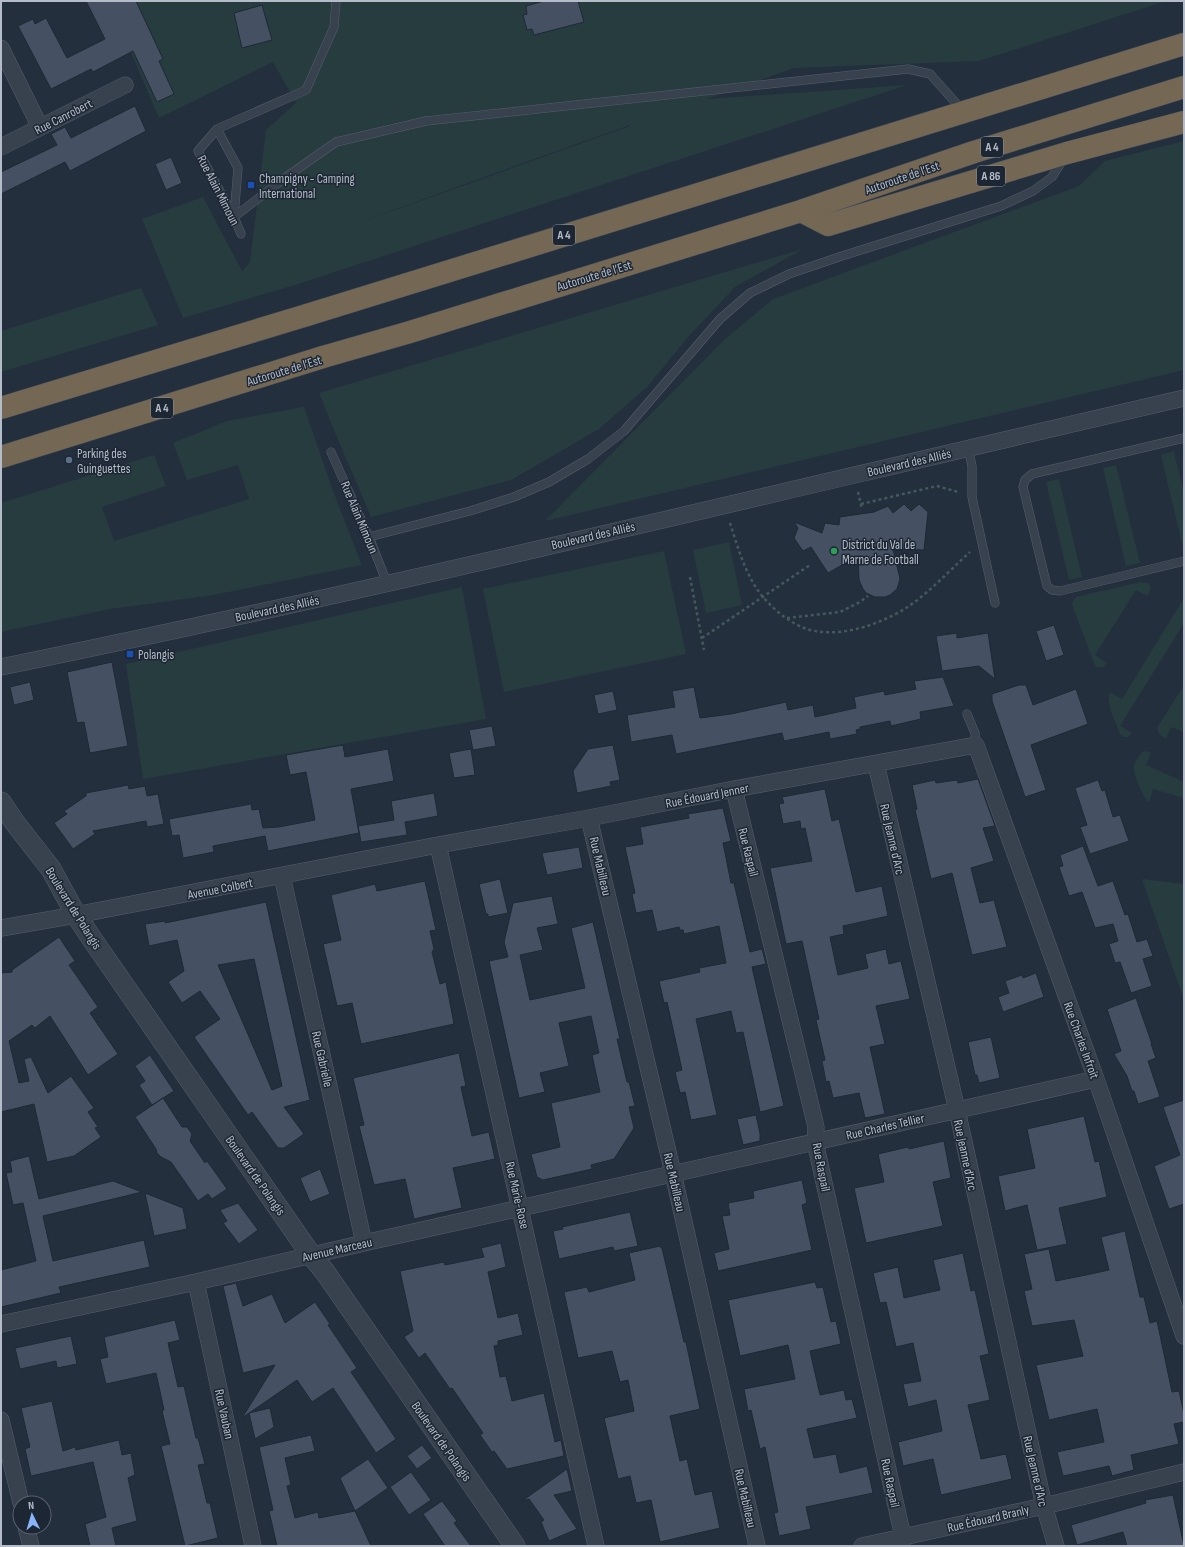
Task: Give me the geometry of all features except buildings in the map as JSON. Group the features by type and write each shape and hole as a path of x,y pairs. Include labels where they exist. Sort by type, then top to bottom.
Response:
{"highway":[{"name":"A 4","path":"1,408 1184,44"},
{"name":"Autoroute de l’Est","path":"1,457 801,211 974,152 1184,87"},
{"name":"A 86","path":"801,211 828,225 1067,153 1184,122"}],"street":[{"path":"1,48 40,127"},
{"name":"Rue Canrobert","path":"1,147 125,85"},
{"name":"Boulevard des Alliés","path":"1,667 387,583 1184,398"},
{"name":"Rue Édouard Jenner","path":"438,845 590,818 734,789 976,745"},
{"name":"Rue Charles Infroit","path":"976,745 1096,1079 1184,1336"},
{"name":"Rue Jeanne d'Arc","path":"876,764 956,1110 1044,1506 1056,1546"},
{"name":"Rue Raspail","path":"734,789 816,1127 816,1142 903,1542"},
{"name":"Boulevard de Polangis","path":"1,802 15,823 51,869 76,915 311,1256 325,1272 515,1546"},
{"name":"Rue Mabilleau","path":"590,818 673,1173 757,1546"},
{"name":"Avenue Colbert","path":"1,928 282,876 438,845"},
{"name":"Rue Marie-Rose","path":"438,845 596,1546"},
{"name":"Rue Gabrielle","path":"282,876 364,1243"},
{"name":"Rue Charles Tellier","path":"673,1173 1096,1079"},
{"name":"Avenue Marceau","path":"1,1324 196,1282 673,1173"},
{"name":"Rue Vauban","path":"196,1282 253,1546"},
{"path":"1,1420 19,1495"},
{"name":"Rue Édouard Branly","path":"862,1546 903,1542 1184,1472"},
{"path":"28,1535 31,1546"}],"lane":[{"path":"234,216 238,168 216,129 306,90 334,27 336,1"},
{"path":"234,216 336,142 426,121 908,69 930,74 964,112"},
{"name":"Rue Alain Mimoun","path":"216,129 198,151 234,216 241,234"},
{"path":"369,537 470,511 514,497 549,482 588,459 624,431 720,319 750,293 789,274 1001,206 1033,191 1052,177 1067,153"},
{"path":"1184,438 1032,474 1025,480 1023,487 1047,586 1052,590 1060,591 1184,561"},
{"path":"968,448 972,466 972,497 995,603"},
{"name":"Rue Alain Mimoun","path":"331,452 369,537 387,583"},
{"path":"968,714 975,734 976,745"}],"path":[{"path":"861,504 937,486 972,497"},
{"path":"859,493 862,509"},
{"path":"730,523 743,561 754,584 763,597 786,618 806,628 820,631 849,630 866,627 906,608 982,541"},
{"path":"702,638 810,565"},
{"path":"690,577 704,650"},
{"path":"786,618 840,612 868,596"}],"green space":[{"path":"109,1 1166,1 979,61 794,68 707,99 907,85 295,285 183,318 142,219 203,197 242,271 250,262 266,130 296,103 273,62 159,118","holes":["630,126 339,230 498,172"]},
{"path":"1184,141 1184,370 545,521 725,339 773,299 1079,186 1105,161"},
{"path":"803,249 735,287 689,336 647,387 599,429 511,480 371,517 319,393"},
{"path":"141,288 158,325 1,372 1,331"},
{"path":"304,407 333,491 362,565 214,595 110,609 1,632 1,503 154,455 166,486 102,507 114,541 249,499 238,465 187,480 173,443 227,421"},
{"path":"1174,451 1184,494 1184,552 1161,455"},
{"path":"1116,465 1140,563 1126,566 1103,468"},
{"path":"1059,479 1082,577 1069,580 1046,482"},
{"path":"729,542 742,605 706,613 693,550"},
{"path":"664,551 686,654 504,692 483,589"},
{"path":"1141,582 1148,583 1150,586 1149,593 1147,596 1136,590 1095,655 1107,663 1103,667 1096,667 1072,605 1073,601 1076,597"},
{"path":"462,587 486,719 143,779 126,664"},
{"path":"1184,598 1184,623 1120,726 1132,733 1128,737 1123,737 1120,734 1110,707 1110,692 1122,699"},
{"path":"1184,685 1184,732 1171,727 1166,739 1159,734 1157,728"},
{"path":"1146,751 1151,753 1146,765 1184,782 1184,798 1153,789 1149,802 1147,800 1142,793 1134,771 1139,756"},
{"path":"1142,879 1184,884 1184,1000"}],"place":[{"name":"Champigny - Camping International","path":"251,185"},
{"name":"Parking des Guinguettes","path":"69,460"},
{"name":"District du Val de Marne de Football","path":"834,551"},
{"name":"Polangis","path":"130,654"}]}
